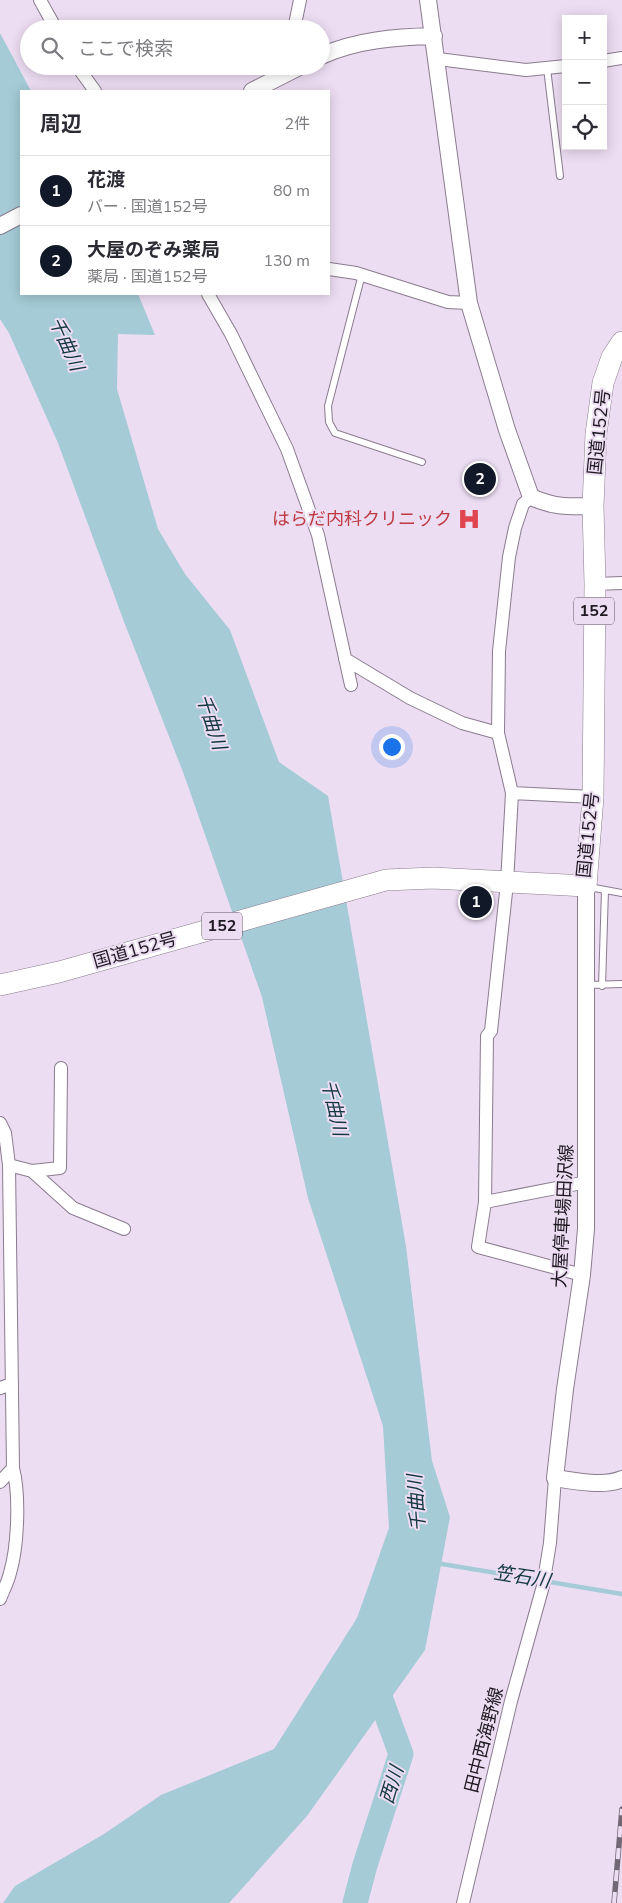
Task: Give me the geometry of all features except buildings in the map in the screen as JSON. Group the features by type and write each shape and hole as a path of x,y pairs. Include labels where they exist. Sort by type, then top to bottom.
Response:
{"highway":[{"name":"国道152号","path":"0,985 59,972 386,880 433,878 595,888 593,506 596,434 603,383 612,356 622,342"}],"street":[{"path":"40,0 51,20"},
{"path":"296,20 300,0"},
{"path":"428,0 438,59 469,303 507,430 531,497 548,505 565,507 593,506"},
{"path":"330,53 367,42 434,36"},
{"path":"607,60 622,58"},
{"path":"438,59 526,70 562,66"},
{"path":"84,75 94,90"},
{"path":"254,90 285,75"},
{"path":"0,226 20,216"},
{"path":"330,269 362,274 448,302 469,303"},
{"path":"209,295 231,334 287,448 318,535 351,685"},
{"path":"531,497 524,504 515,528 509,557 499,652 498,733 512,793 507,883 491,1031 487,1036 485,1202 478,1247 582,1275"},
{"path":"594,584 622,583"},
{"path":"345,659 410,698 462,724 498,733"},
{"path":"512,793 594,797"},
{"name":"大屋停車場田沢線","path":"555,1478 565,1390 582,1275 587,1182 585,985 595,888"},
{"path":"9,1165 32,1171 60,1168 61,1068"},
{"path":"0,1123 6,1133 9,1165 6,1386 14,1468 18,1485 16,1534 10,1572 0,1599"},
{"path":"32,1171 73,1208 124,1228"},
{"path":"485,1202 587,1182"},
{"path":"0,1482 14,1468"},
{"path":"555,1478 615,1483 622,1480"},
{"name":"田中西海野線","path":"463,1903 511,1700 544,1580 550,1543 555,1478"}],"lane":[{"path":"547,68 560,176"},
{"path":"362,274 328,406 329,422 335,432 422,462"},
{"path":"602,986 595,888 622,893"},
{"path":"585,985 622,984"}],"water":[{"name":"千曲川","path":"0,33 20,70 20,75 22,75 30,90 20,90 20,295 138,295 155,335 118,334 117,389 158,529 185,574 230,630 279,762 328,796 406,1246 432,1461 450,1517 425,1650 307,1816 229,1903 3,1903 15,1886 104,1834 161,1795 274,1749 357,1618 389,1528 383,1426 308,1198 262,997 183,772 126,627 58,443 9,333 0,319"}],"waterway":[{"name":"笠石川","path":"436,1563 622,1594"},
{"name":"西川","path":"355,1903 365,1865 401,1754 372,1675"}],"railway":[{"path":"614,1903 622,1809"}],"place":[{"name":"大屋のぞみ薬局","path":"480,479"},
{"name":"はらだ内科クリニック","path":"469,519"},
{"name":"花渡","path":"476,902"}]}
